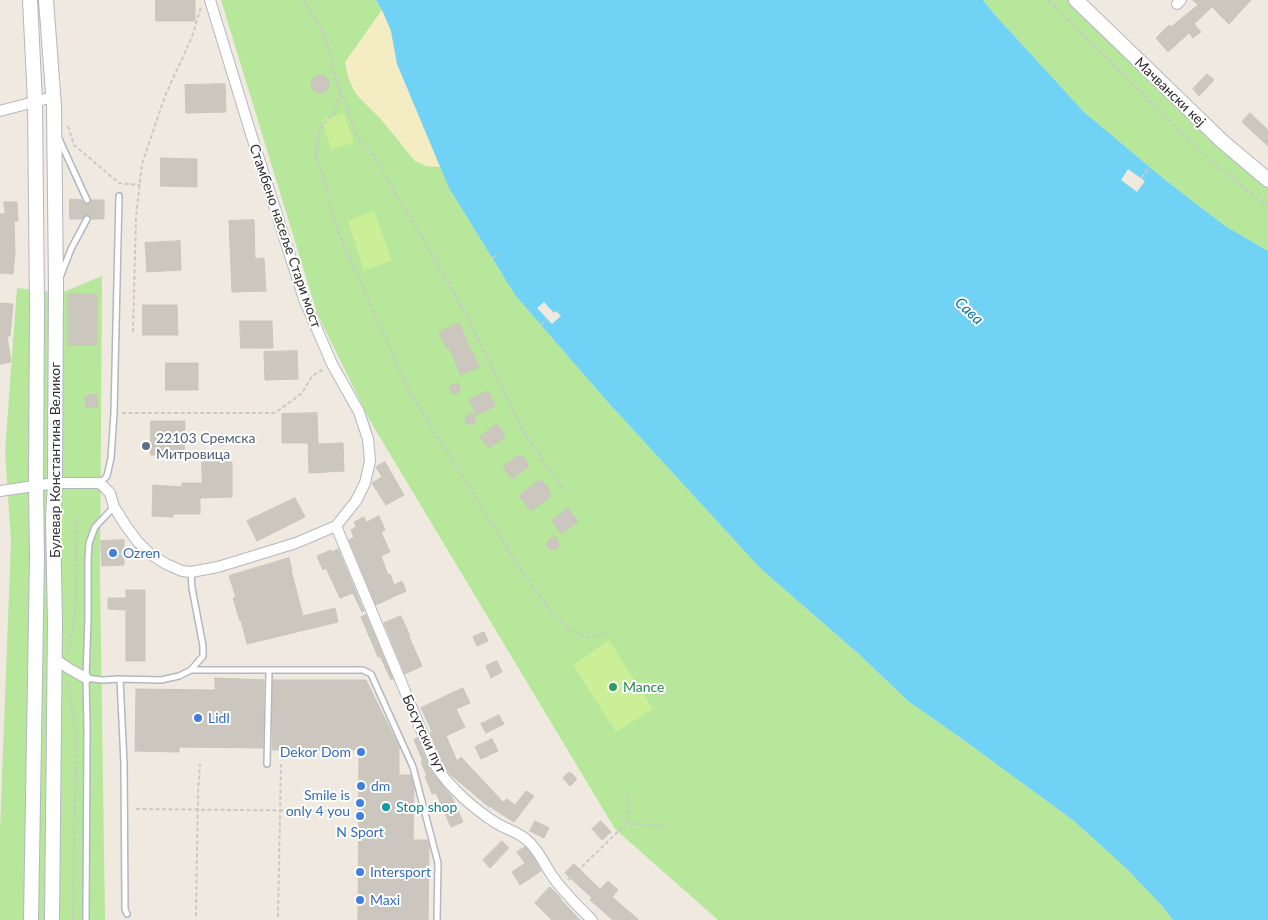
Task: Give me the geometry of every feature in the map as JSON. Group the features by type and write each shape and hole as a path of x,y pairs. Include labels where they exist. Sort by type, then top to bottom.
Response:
{"main road":[{"name":"Булевар Константина Великог","path":"30,0 35,102 37,307 37,557 31,920"},
{"name":"Булевар Константина Великог","path":"46,0 53,97 60,122 53,518 52,920"},
{"name":"Мачвански кеј","path":"1076,0 1223,142 1268,180"}],"street":[{"name":"Стамбено насеље Стари мост","path":"100,483 110,493 114,507 138,542 149,553 166,564 182,571 191,572 218,567 296,543 336,526 356,501 365,483 370,462 368,439 359,412 332,364 304,300 210,0"},
{"path":"0,111 53,97"},
{"path":"0,491 55,483 100,483"},
{"name":"Босутски пут","path":"336,526 437,768 454,790 464,799 497,823 526,839 543,858 551,874 561,887 592,920"},
{"path":"54,659 86,678"}],"lane":[{"path":"60,122 67,158 87,200"},
{"path":"100,483 107,476 114,413 119,196"},
{"path":"56,287 71,250 87,219"},
{"path":"86,920 86,678 89,543 95,527 114,507"},
{"path":"86,678 102,680 161,680 179,676 191,670 203,656 204,646 192,588 191,572"},
{"path":"191,670 363,670 371,674 413,767 438,863 437,920"},
{"path":"267,764 269,670"},
{"path":"120,679 124,762 125,902 127,914"}],"path":[{"path":"133,332 136,217 142,164 165,96 192,37 203,0"},
{"path":"302,0 319,25 326,40 338,87 356,134 373,155 466,314 524,433 564,490"},
{"path":"1048,0 1209,158 1263,203 1268,204"},
{"path":"341,92 334,113 320,128 316,154 339,234 410,393 523,573 549,609 567,628 586,637 611,633"},
{"path":"60,122 74,145 120,183 140,185"},
{"path":"1141,178 1150,167"},
{"path":"492,258 499,254"},
{"path":"541,325 548,319"},
{"path":"114,413 275,413 302,393 312,376 332,364"},
{"path":"73,920 76,734 68,681 68,652 75,616 76,517"},
{"path":"196,916 200,764"},
{"path":"278,917 281,764"},
{"path":"561,887 627,823 629,794"},
{"path":"136,809 339,811"},
{"path":"627,823 666,826"}],"green space":[{"path":"221,0 376,0 382,10 358,44 348,77 354,90 381,119 415,161 427,166 441,167 449,188 515,295 605,399 760,568 861,656 908,701 1074,821 1128,870 1173,920 718,920 615,829 369,419 317,313"},
{"path":"983,0 1076,0 1173,92 1268,172 1268,251 1225,226 1164,179 1084,112"},
{"path":"344,113 354,143 331,149 322,120"},
{"path":"374,211 392,261 364,270 348,221"},
{"path":"102,276 100,577 105,920 0,920 0,831 11,540 5,452 17,288 61,293"},
{"name":"Mance","path":"609,640 653,709 616,732 573,665"}],"sand":[{"path":"382,10 391,31 397,64 441,167 427,166 415,161 381,119 359,97 348,77 345,62"}],"water":[{"name":"Сава","path":"376,0 983,0 1084,112 1164,179 1225,226 1268,251 1268,920 1173,920 1128,870 1074,821 908,701 861,656 760,568 605,399 515,295 449,188 397,64 391,31"}],"pier":[{"path":"1128,169 1145,181 1137,192 1121,180"},
{"path":"544,302 554,313 556,311 561,316 552,324 537,308"}],"building":[{"path":"156,0 195,0 195,21 156,21"},
{"path":"1193,0 1251,0 1229,24 1212,7 1194,24 1201,32 1193,38 1189,33 1168,52 1156,38 1169,25 1171,27 1198,5"},
{"path":"1207,74 1214,80 1199,96 1193,89"},
{"path":"316,75 324,75 329,80 327,91 316,93 311,88 311,80"},
{"path":"225,84 226,112 186,113 185,85"},
{"path":"1250,113 1268,130 1268,146 1242,122"},
{"path":"161,158 197,159 197,187 161,186"},
{"path":"70,199 82,200 87,204 91,200 104,200 104,219 91,219 87,215 82,219 70,219"},
{"path":"4,202 17,202 18,221 14,221 15,253 13,274 0,273 0,214 5,214"},
{"path":"254,220 255,259 264,258 266,291 232,292 229,221"},
{"path":"180,241 181,270 147,272 145,243"},
{"path":"68,294 97,294 97,345 68,345"},
{"path":"0,303 13,304 10,336 7,336 11,362 0,364"},
{"path":"143,305 177,305 178,335 143,335"},
{"path":"240,321 272,321 273,348 241,348"},
{"path":"459,323 479,367 461,375 449,347 447,349 439,332"},
{"path":"297,351 298,379 265,380 264,352"},
{"path":"166,363 198,363 198,390 166,390"},
{"path":"458,383 460,392 455,394 451,392 450,386"},
{"path":"488,391 495,406 477,415 469,400"},
{"path":"97,395 98,407 86,408 85,396"},
{"path":"317,413 318,444 343,443 344,471 309,473 308,443 282,443 282,414"},
{"path":"470,413 476,416 473,425 465,421 466,416"},
{"path":"151,421 185,421 184,455 151,455"},
{"path":"497,424 505,437 489,448 480,437"},
{"path":"520,455 526,459 528,467 512,479 503,467"},
{"path":"202,462 232,462 232,497 200,498 200,514 173,514 173,517 152,516 153,485 182,487 182,483 202,483"},
{"path":"385,462 404,495 386,505 372,483 382,477 376,467"},
{"path":"540,480 548,487 551,496 531,511 519,496"},
{"path":"295,498 305,517 257,541 247,521"},
{"path":"568,508 578,522 561,534 552,520"},
{"path":"379,516 385,530 381,532 390,552 381,556 394,585 402,581 406,591 376,605 349,540 354,537 351,530 356,527 354,522 364,517 366,522"},
{"path":"556,536 559,545 557,549 552,550 547,547 547,543"},
{"path":"124,540 124,565 102,566 101,541"},
{"path":"338,549 364,611 362,612 353,593 340,598 326,568 323,570 317,556"},
{"path":"289,558 303,616 335,608 338,622 247,644 233,598 236,597 229,576"},
{"path":"126,590 145,590 145,661 126,661 126,610 108,609 108,598 126,598"},
{"path":"366,615 393,679 391,680 380,656 378,657 361,617"},
{"path":"401,616 422,666 405,674 384,623"},
{"path":"484,632 488,641 477,646 473,637"},
{"path":"497,661 502,672 491,678 486,666"},
{"name":"Lidl","path":"215,678 264,680 263,748 179,747 179,752 135,751 136,689 215,690"},
{"name":"Stop shop","path":"273,680 366,680 399,747 399,775 411,775 414,788 413,840 427,840 429,846 428,920 358,920 359,750 273,750"},
{"path":"463,688 470,703 456,709 465,727 446,736 457,761 461,757 503,802 507,799 515,805 526,791 534,796 514,822 489,807 451,775 443,765 430,733 432,732 421,708"},
{"path":"499,715 504,724 486,733 481,724"},
{"path":"417,738 431,771 452,797 463,822 451,827 436,793 432,794 421,762 423,761 414,740"},
{"path":"492,739 498,751 481,759 475,747"},
{"path":"570,772 577,779 570,786 563,778"},
{"path":"535,821 549,828 544,838 530,831"},
{"path":"601,821 611,832 602,840 592,829"},
{"path":"502,841 509,848 490,868 483,860"},
{"path":"525,847 541,871 520,885 512,872 525,863 517,852"},
{"path":"574,864 600,889 608,881 618,890 612,897 639,920 613,920 590,900 592,898 565,873"},
{"path":"550,887 580,920 552,920 535,903"}],"place":[{"name":"22103 Сремска Митровица","path":"146,446"},
{"name":"Ozren","path":"113,553"},
{"name":"Mance","path":"613,687"},
{"name":"Lidl","path":"198,718"},
{"name":"Dekor Dom","path":"361,752"},
{"name":"dm","path":"361,786"},
{"name":"Smile is only 4 you","path":"360,803"},
{"name":"Stop shop","path":"386,807"},
{"name":"N Sport","path":"360,816"},
{"name":"Intersport","path":"360,872"},
{"name":"Maxi","path":"360,900"}]}
